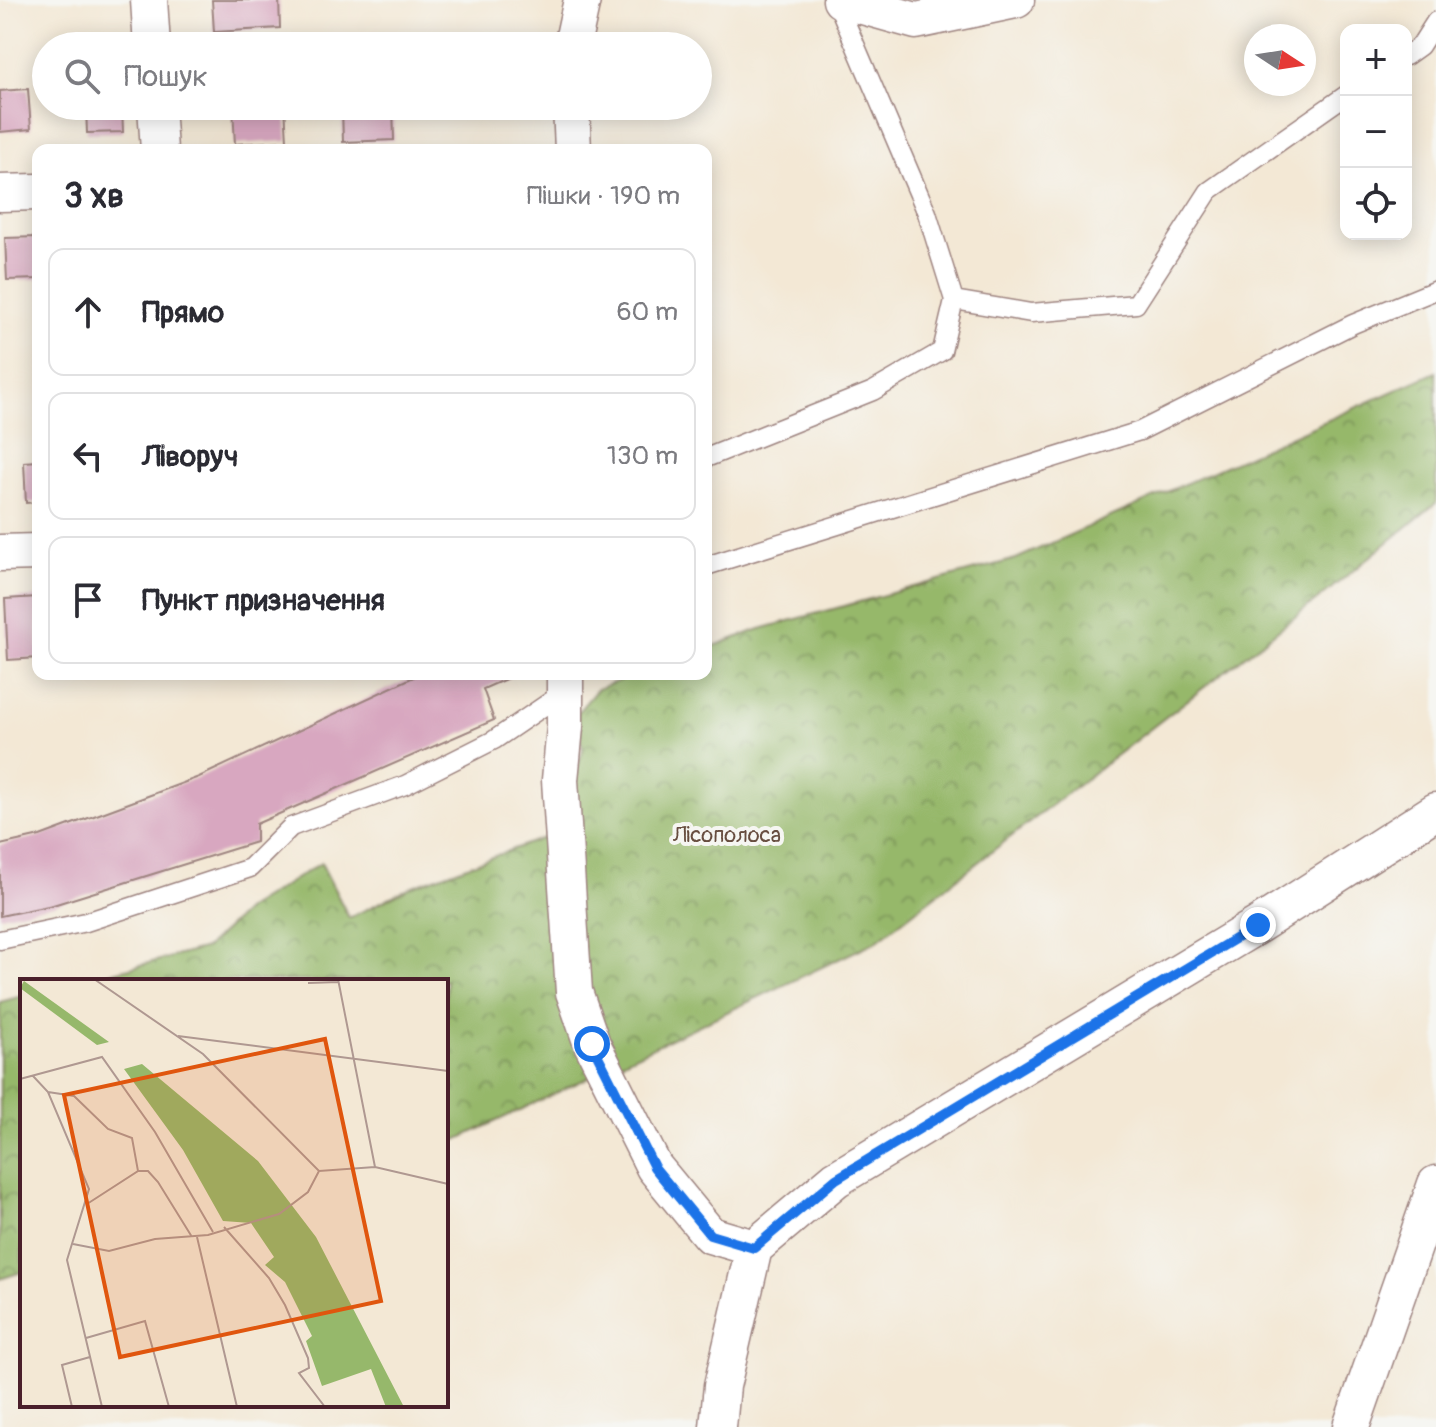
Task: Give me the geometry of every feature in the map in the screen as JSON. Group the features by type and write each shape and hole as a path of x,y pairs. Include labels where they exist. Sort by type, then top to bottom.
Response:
{"street":[{"path":"149,0 151,32"},
{"path":"575,32 582,0"},
{"path":"838,0 916,21 1016,0"},
{"path":"157,120 159,144"},
{"path":"572,120 573,144"},
{"path":"0,193 32,192"},
{"path":"0,553 32,552"},
{"path":"565,682 560,780 574,992 592,1044 654,1167 710,1235 754,1248"},
{"path":"718,1427 722,1386 754,1248 836,1179 1258,925 1436,811"},
{"path":"1351,1427 1436,1184"}],"lane":[{"path":"712,456 873,391 942,351 954,300 927,213 838,0"},
{"path":"1412,52 1420,46 1436,21"},
{"path":"954,300 1031,313 1136,304 1209,191 1345,96"},
{"path":"712,564 1140,431 1353,324 1436,290"},
{"path":"0,940 86,922 250,868 291,827 405,785 494,740 565,682"}],"green space":[{"name":"Лісополоса","path":"1436,372 1436,503 1322,596 875,942 448,1144 448,979 88,979 206,948 247,909 321,863 349,918 413,886 557,833 583,750 577,713 597,689 621,680 712,680 712,647 760,629 1016,559"},
{"path":"20,997 20,1273 0,1279 0,1002"}],"building":[{"path":"212,0 279,0 280,28 214,32"},
{"path":"28,89 31,129 0,132 0,91"},
{"path":"87,120 123,120 123,132 87,133"},
{"path":"234,120 286,120 287,141 235,144"},
{"path":"342,120 393,120 394,140 343,142"},
{"path":"32,237 32,279 7,280 5,238"},
{"path":"32,461 32,502 26,503 24,462"},
{"path":"32,597 32,658 8,660 5,599"},
{"path":"407,680 503,680 483,689 494,720 256,824 256,842 53,905 0,916 0,845 40,836 199,777"}],"route":[{"path":"592,1044 654,1167 710,1235 754,1248 836,1179 1258,925"}]}
